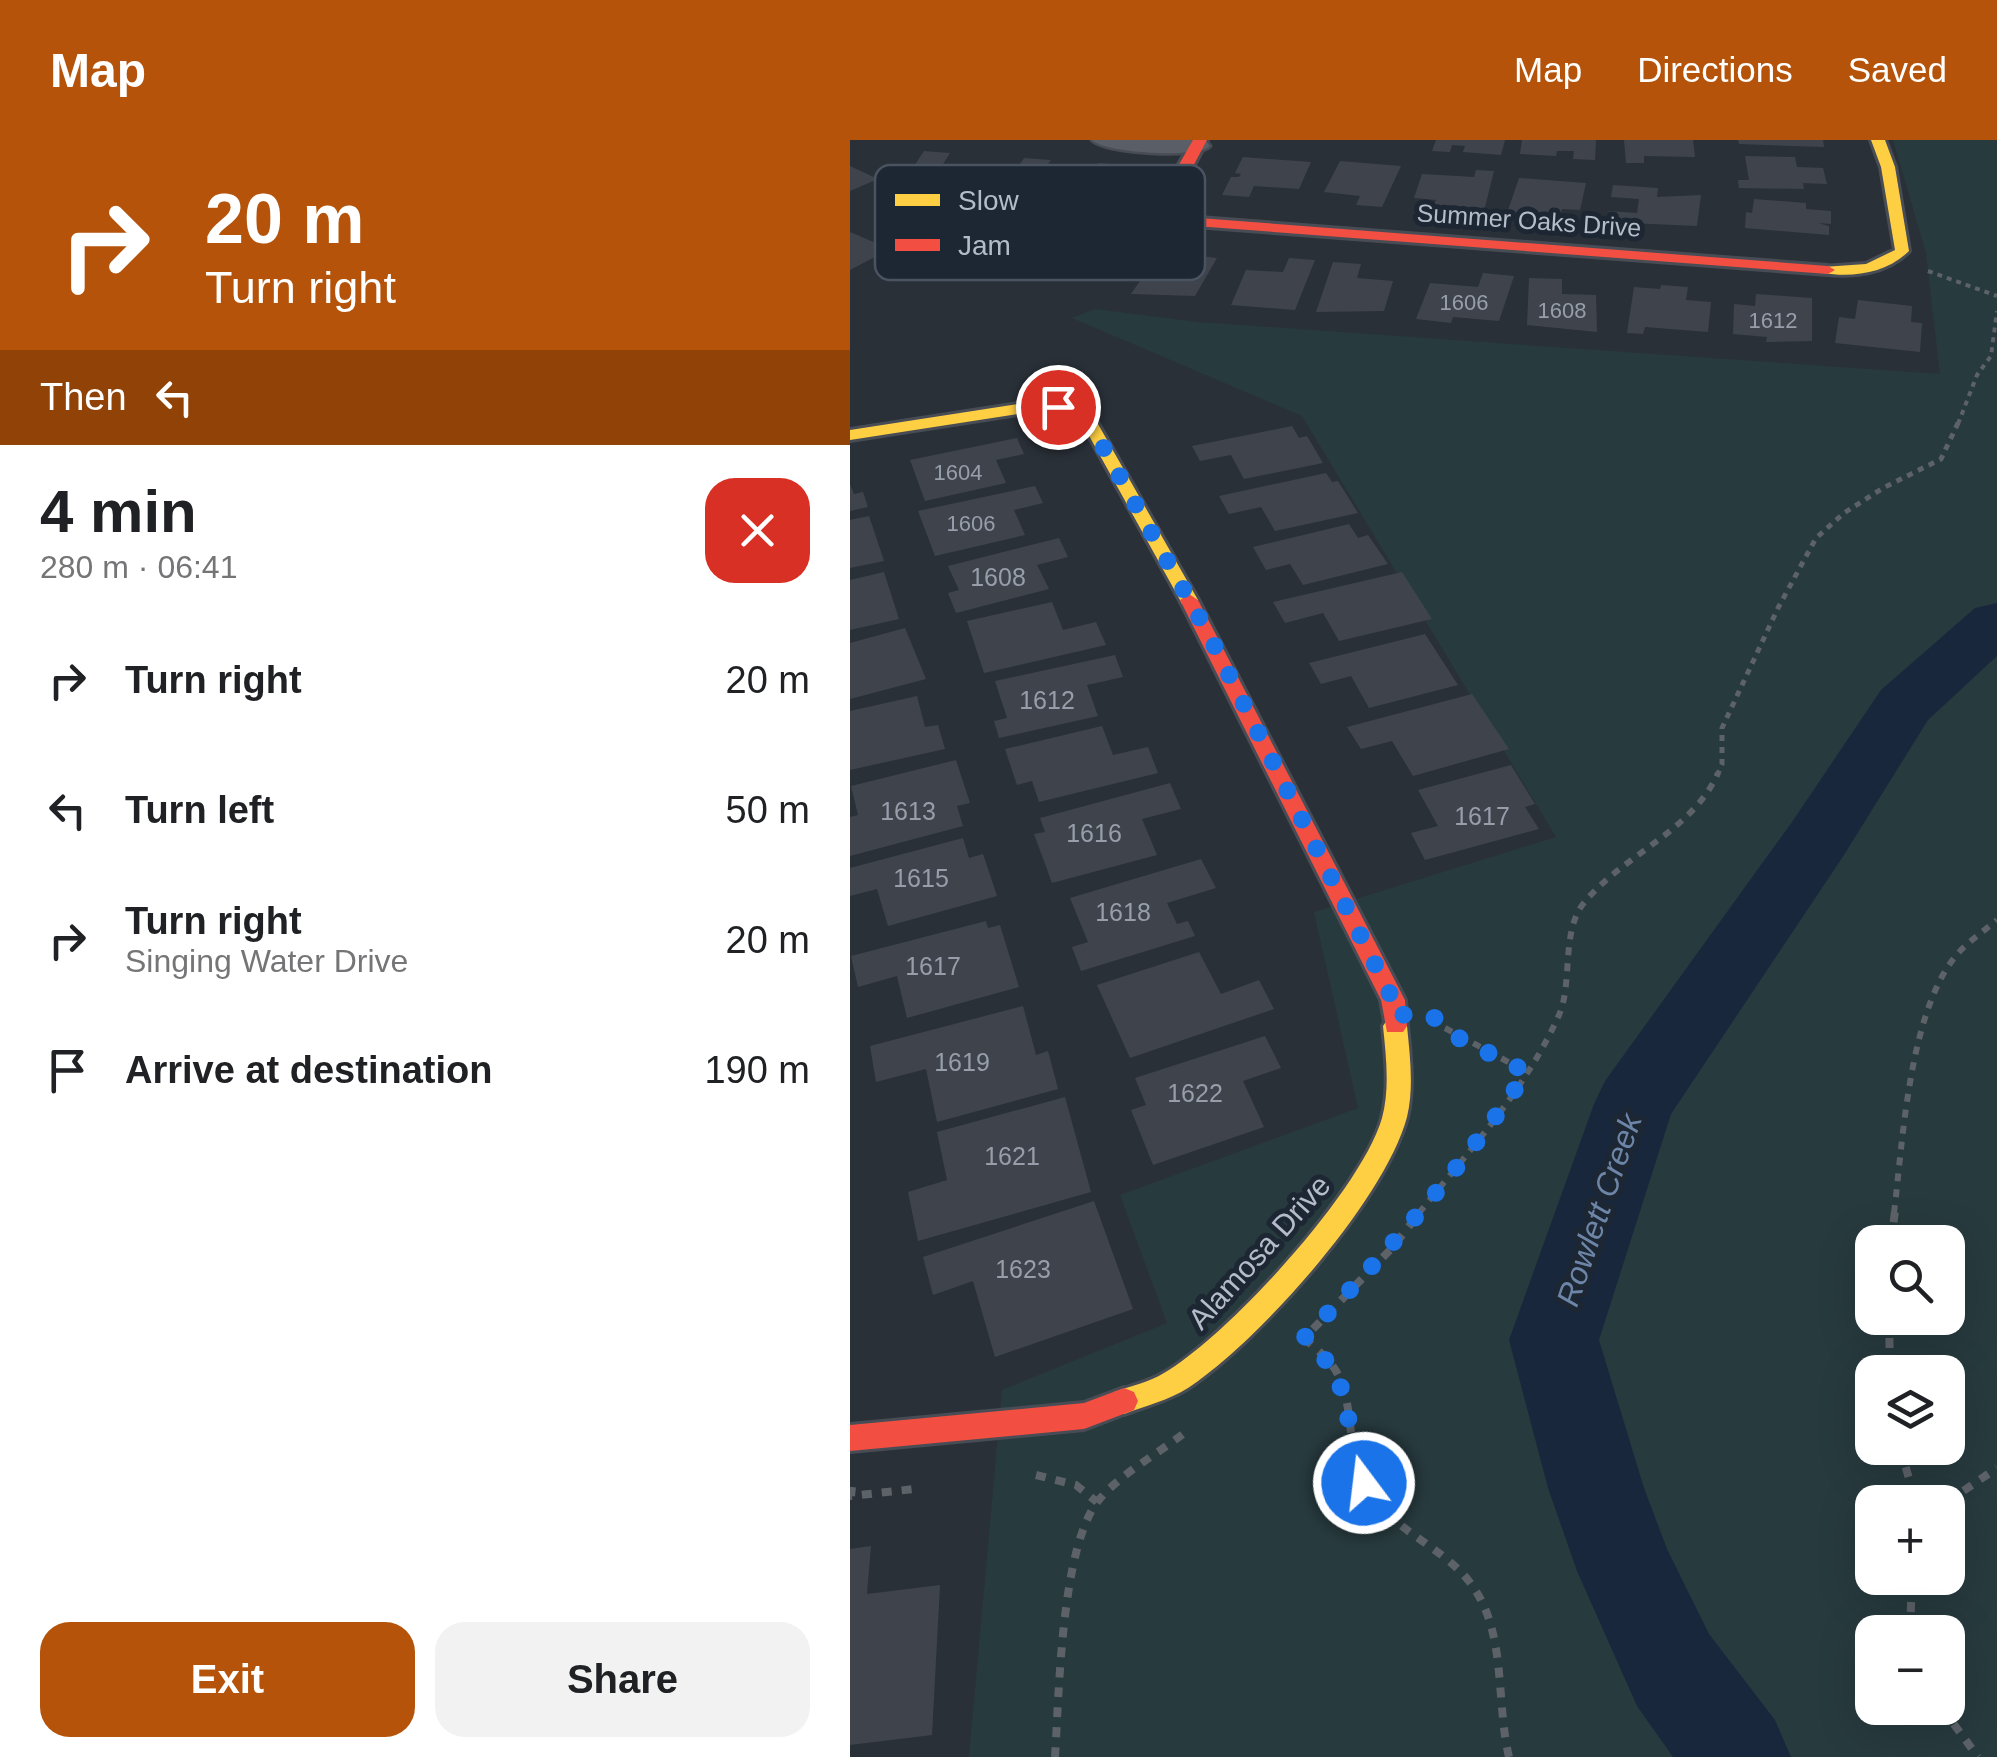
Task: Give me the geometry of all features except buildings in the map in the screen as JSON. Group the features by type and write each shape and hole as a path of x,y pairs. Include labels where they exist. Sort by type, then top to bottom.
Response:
{"street":[{"path":"1106,140 1199,143"},
{"name":"Summer Oaks Drive","path":"1205,225 1854,272 1884,265 1902,251 1888,167 1878,140"},
{"name":"Summer Oaks Drive","path":"1186,165 1199,143"},
{"path":"850,435 1038,406 1058,407 1088,420 1208,633 1393,1000 1394,1015"},
{"name":"Alamosa Drive","path":"850,1438 1084,1416 1176,1381 1233,1335 1315,1244 1361,1182 1393,1124 1399,1062 1394,1015"}],"path":[{"path":"1292,1348 1392,1249 1500,1112 1561,1011 1565,970 1580,908 1621,864 1669,832 1709,793 1722,764 1722,728 1816,538 1844,513 1883,488 1941,459 1973,386 1991,356 1997,310"},
{"path":"1894,1225 1909,1092 1931,998 1959,952 1997,920"},
{"path":"1394,1015 1430,1014 1455,1036 1527,1072"},
{"path":"1304,1338 1337,1372 1364,1483 1389,1514 1470,1581 1489,1616 1498,1667 1499,1726 1509,1757"},
{"path":"1055,1757 1081,1530 1098,1502 1192,1428"},
{"path":"1965,1490 1997,1468"},
{"path":"1954,1725 1978,1757"}],"green space":[{"path":"1893,140 1997,140 1997,1757 969,1757 1002,1390 1167,1323 1120,1195 1358,1108 1314,912 1556,837 1302,416 1072,318 1095,309 1197,322 1940,374 1926,253"}],"waterway":[{"name":"Rowlett Creek","path":"1738,1757 1673,1670 1626,1571 1596,1488 1554,1340 1634,1104 1817,840 1904,705 1997,622"}],"traffic: slow":[{"path":"1828,270 1867,268 1902,251 1888,167 1878,140"},
{"path":"850,435 1037,406 1057,407 1088,420 1189,600"},
{"path":"1124,1401 1169,1384 1232,1336 1298,1266 1357,1189 1395,1114 1399,1089 1395,1026"}],"traffic: jam":[{"path":"1186,165 1200,140"},
{"path":"1205,223 1828,270"},
{"path":"1189,600 1393,1000 1395,1026"},
{"path":"850,1438 1084,1416 1124,1401"}],"route":[{"path":"1058,407 1088,420 1208,633 1393,1000 1394,1015 1430,1014 1455,1036 1527,1072 1392,1249 1304,1338 1337,1372 1364,1483"}]}
